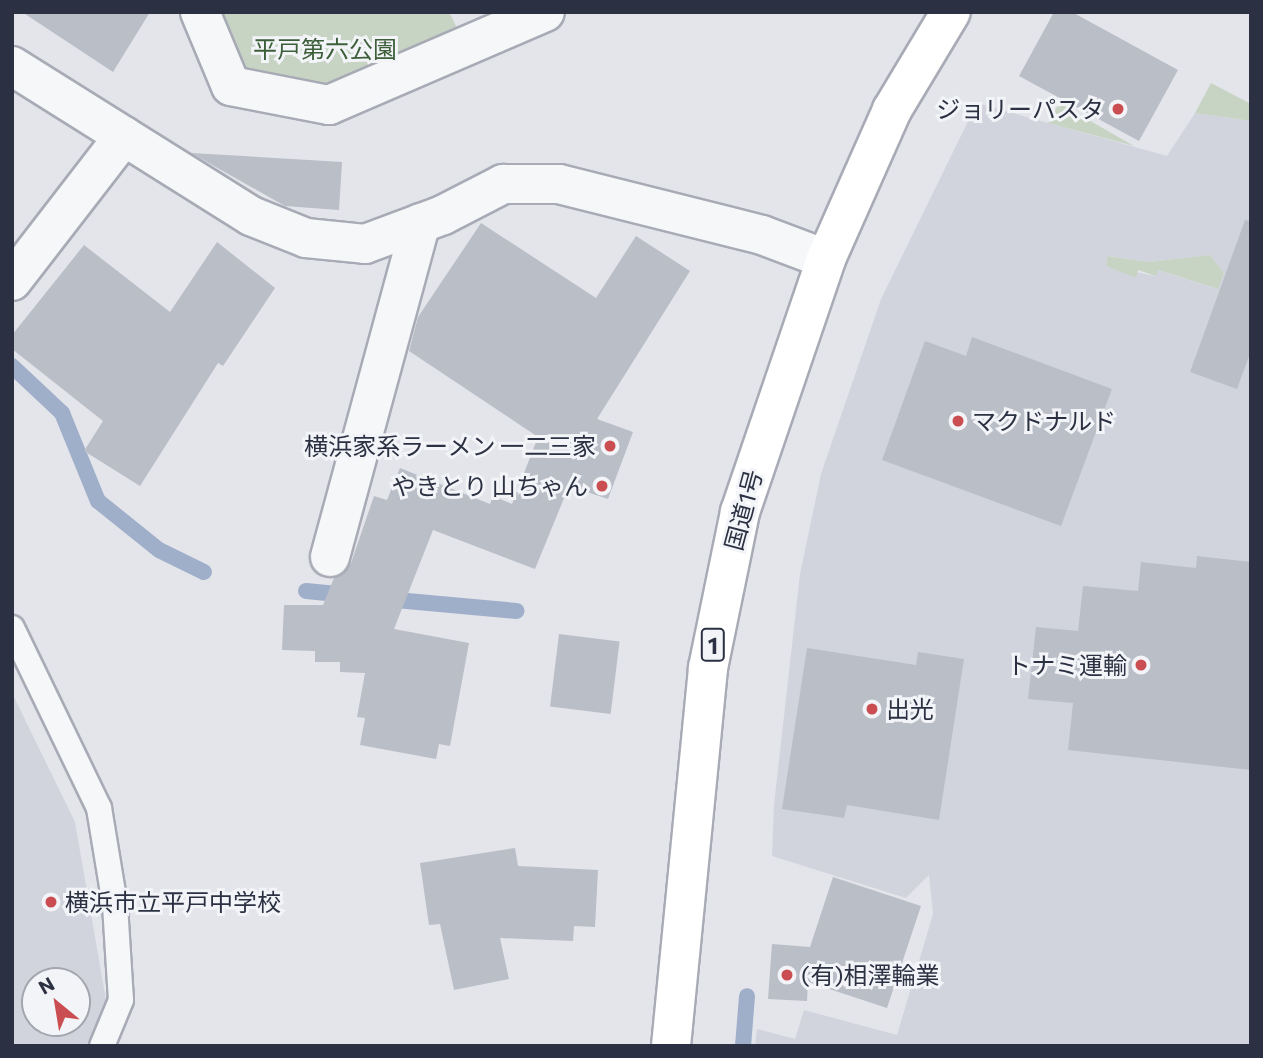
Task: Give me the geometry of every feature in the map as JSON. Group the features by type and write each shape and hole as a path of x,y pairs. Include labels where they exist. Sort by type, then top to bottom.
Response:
{"highway":[{"name":"国道1号","path":"671,1046 708,668 740,512 826,259 892,110 951,12"}],"street":[{"path":"200,12 231,86 329,105 545,12"},
{"path":"12,66 251,216 306,238 365,244 421,223 503,184 559,184 762,236 826,259"},
{"path":"12,281 124,136"},
{"path":"330,557 421,223"}],"lane":[{"path":"12,628 99,808 115,905 121,1000 102,1046"}],"shaded area":[{"path":"977,103 1167,156 1195,113 1251,121 1251,1046 755,1046 757,1029 795,1039 804,1010 897,1035 933,914 929,875 906,898 772,856 774,805 800,574 821,474 881,299","holes":["1210,255 1224,273 1217,289 1157,270 1155,276 1106,266 1109,256 1149,262"]},
{"name":"横浜市立平戸中学校","path":"12,693 75,822 114,1046 12,1046"}],"green space":[{"name":"平戸第六公園","path":"219,12 449,12 459,32 330,87 244,73"},
{"path":"1211,83 1251,104 1251,121 1195,113"},
{"path":"1059,103 1134,146 1048,123"},
{"path":"1210,255 1224,273 1218,289 1158,270 1156,276 1138,270 1136,278 1106,266 1108,256 1149,262"}],"building":[{"path":"22,12 150,12 113,72"},
{"name":"ジョリーパスタ","path":"1054,12 1072,12 1178,70 1139,141 1019,76"},
{"path":"191,153 342,162 339,210 285,206"},
{"path":"1245,220 1251,221 1251,351 1237,389 1190,372"},
{"path":"481,223 596,298 636,236 690,271 597,419 633,432 608,499 569,486 535,569 433,530 394,629 469,643 450,746 439,744 436,759 360,745 365,718 357,717 365,673 340,672 340,662 315,662 315,651 282,650 284,605 323,605 334,578 351,563 374,496 387,500 400,468 490,504 493,496 512,504 538,437 409,351 418,317"},
{"path":"217,242 275,288 223,366 218,363 140,486 84,451 103,421 12,349 12,335 84,245 170,312"},
{"path":"972,337 1112,389 1061,526 882,460 925,341 966,356"},
{"name":"トナミ運輸","path":"1197,556 1251,562 1251,770 1068,750 1073,703 1028,699 1036,627 1078,631 1083,586 1138,591 1141,562 1196,568"},
{"path":"559,634 620,641 611,714 550,706"},
{"path":"807,648 916,665 918,652 964,659 939,820 847,805 844,818 782,809"},
{"path":"515,848 518,866 598,870 595,927 574,926 573,941 500,938 509,979 454,990 440,924 429,925 420,863"},
{"path":"833,877 921,906 887,1008 808,982 807,1001 768,999 772,944 810,947"}],"waterway":[{"path":"12,366 62,413 98,501 159,550 204,572"},
{"path":"306,591 348,595"},
{"path":"385,599 516,611"},
{"path":"743,1046 747,996"}],"place":[{"name":"ジョリーパスタ","path":"1118,109"},
{"name":"マクドナルド","path":"958,421"},
{"name":"横浜家系ラーメン 一二三家","path":"610,446"},
{"name":"やきとり 山ちゃん","path":"602,486"},
{"name":"トナミ運輸","path":"1141,665"},
{"name":"出光","path":"872,709"},
{"name":"横浜市立平戸中学校","path":"51,902"},
{"name":"(有)相澤輪業","path":"787,975"}]}
